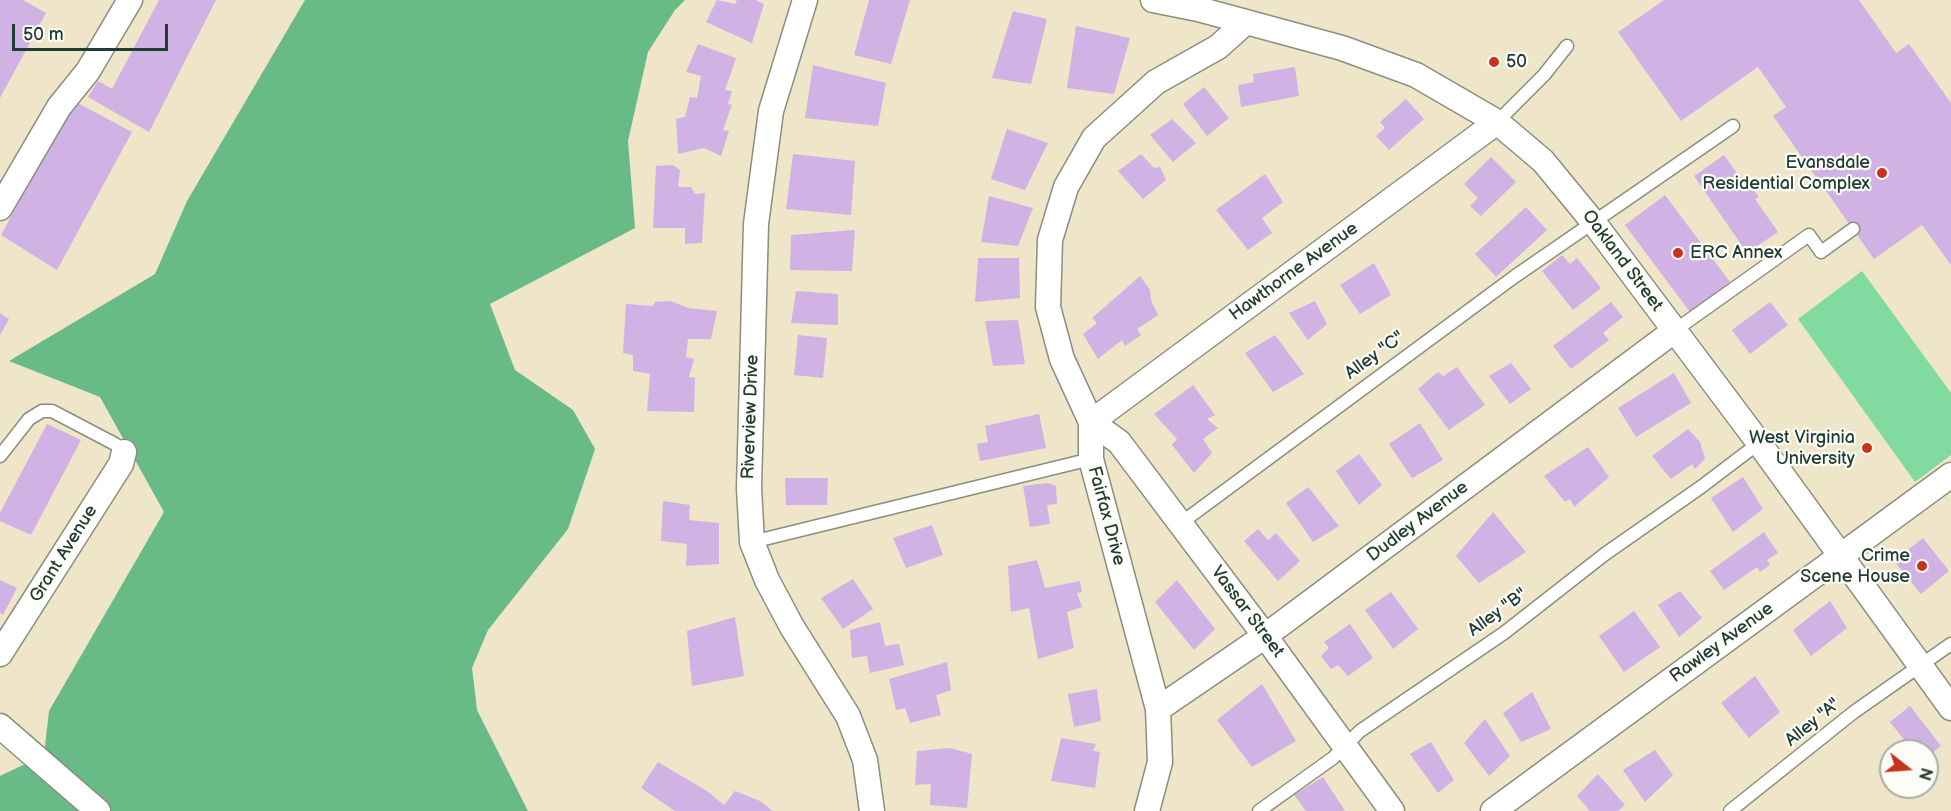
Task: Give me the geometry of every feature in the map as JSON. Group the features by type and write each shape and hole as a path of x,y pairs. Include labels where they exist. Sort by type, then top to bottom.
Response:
{"street":[{"path":"0,208 59,107 88,71 130,0"},
{"name":"Riverview Drive","path":"805,0 771,111 756,224 749,488 752,542 767,580 792,627 848,716 865,760 872,811"},
{"name":"Oakland Street","path":"1153,0 1246,22 1380,61 1416,75 1497,122 1543,161 1594,224 1759,442 1951,708"},
{"name":"Fairfax Drive","path":"1148,811 1160,762 1158,709 1091,459 1091,422 1062,359 1048,307 1050,240 1066,187 1095,138 1156,82 1218,47 1246,22"},
{"name":"Hawthorne Avenue","path":"1091,422 1497,122"},
{"name":"Dudley Avenue","path":"1158,709 1265,636 1674,331"},
{"name":"Vassar Street","path":"1091,422 1119,442 1346,745 1392,811"},
{"name":"Grant Avenue","path":"0,654 121,464 124,452"},
{"name":"Rawley Avenue","path":"1493,811 1951,475"},
{"path":"0,726 98,811"}],"lane":[{"path":"1497,122 1544,75 1567,46"},
{"name":"Alley \"C\"","path":"1181,523 1514,277 1733,126"},
{"path":"1674,331 1809,235 1821,252 1853,230"},
{"path":"0,456 29,419 42,411 52,411 115,444 124,452"},
{"name":"Alley \"B\"","path":"1259,811 1333,758 1360,731 1504,633 1605,554 1701,487 1759,442"},
{"path":"752,542 1091,459"},
{"name":"Alley \"A\"","path":"1731,811 1854,712 1951,644"}],"green space":[{"path":"305,0 685,0 675,10 648,52 628,141 635,228 490,304 515,370 573,410 595,449 568,529 488,630 472,668 477,710 528,811 0,811 0,776 44,755 49,711 164,512 100,397 9,361 155,274 187,201"},
{"path":"1862,271 1951,393 1951,455 1915,482 1798,319"}],"building":[{"path":"0,0 23,0 46,13 0,98"},
{"path":"159,0 216,0 149,132 88,97 98,81 112,89"},
{"path":"717,0 735,4 737,0 755,0 764,4 752,43 706,22"},
{"path":"869,0 910,0 891,64 854,55"},
{"name":"Evansdale Residential Complex","path":"1664,0 1859,0 1896,53 1909,44 1951,103 1951,265 1922,225 1874,259 1773,116 1786,107 1758,67 1681,121 1618,32"},
{"path":"1013,11 1047,19 1031,84 992,78"},
{"path":"1076,26 1130,38 1114,94 1067,88"},
{"path":"698,44 736,58 725,90 732,91 728,104 732,105 723,130 729,131 721,156 704,148 678,154 676,119 685,117 690,97 697,98 701,76 686,72"},
{"path":"813,65 886,83 878,126 805,118"},
{"path":"1295,67 1299,96 1241,107 1238,85 1254,82 1253,74"},
{"path":"1204,87 1229,118 1207,136 1183,104"},
{"path":"1406,99 1424,119 1389,150 1376,136 1385,128 1380,122"},
{"path":"74,101 132,132 57,270 1,235"},
{"path":"1172,119 1196,143 1173,162 1150,135"},
{"path":"1007,129 1048,143 1025,190 991,179"},
{"path":"793,154 855,161 851,215 786,209"},
{"path":"1141,154 1154,168 1160,167 1166,180 1143,199 1118,171"},
{"name":"ERC Annex","path":"1724,155 1744,183 1747,180 1759,197 1755,199 1778,232 1747,253 1694,176"},
{"path":"1491,157 1516,182 1481,216 1470,206 1478,198 1464,184"},
{"path":"673,165 680,170 678,187 691,187 695,194 705,193 702,243 685,244 685,228 653,228 656,166"},
{"path":"1265,174 1283,202 1262,218 1272,233 1248,250 1216,210"},
{"name":"ERC Annex","path":"1665,195 1730,282 1690,312 1625,225"},
{"path":"989,196 1033,208 1018,246 981,242"},
{"path":"1526,207 1547,230 1496,277 1475,254"},
{"path":"855,230 852,271 790,270 791,235"},
{"path":"1562,255 1570,264 1577,258 1601,288 1573,310 1542,271"},
{"path":"978,258 1019,258 1020,298 975,302"},
{"path":"1374,263 1391,295 1360,314 1340,285"},
{"path":"1140,276 1150,290 1151,300 1158,315 1137,329 1141,335 1125,346 1122,340 1098,359 1083,334 1097,323 1092,318"},
{"path":"796,291 838,294 838,325 791,323"},
{"path":"671,301 688,308 717,311 711,339 688,339 686,357 694,359 689,377 695,378 694,412 647,411 650,374 633,371 633,355 623,353 626,304 653,306 655,302"},
{"path":"1315,301 1327,324 1308,340 1289,313"},
{"path":"1611,302 1623,317 1603,333 1609,340 1571,369 1553,346"},
{"path":"1770,302 1788,325 1750,354 1732,330"},
{"path":"0,313 9,319 0,335"},
{"path":"1018,320 1025,364 993,366 985,321"},
{"path":"798,335 827,338 823,378 794,375"},
{"path":"1275,335 1304,374 1273,392 1245,353"},
{"path":"1511,363 1531,389 1510,404 1489,376"},
{"path":"1457,367 1485,405 1449,430 1418,389 1438,372 1443,376"},
{"path":"1674,373 1691,403 1636,437 1618,408"},
{"path":"1193,385 1215,415 1207,419 1218,428 1203,439 1212,453 1194,473 1172,445 1177,439 1154,414"},
{"path":"1039,414 1046,448 980,461 977,444 988,442 985,426"},
{"path":"1420,423 1443,460 1412,478 1389,444"},
{"path":"47,424 81,440 31,535 0,521 0,513"},
{"path":"1688,429 1700,442 1705,459 1695,469 1692,464 1671,479 1652,456"},
{"path":"1588,447 1609,477 1574,507 1570,499 1565,502 1544,476"},
{"path":"1359,454 1382,485 1359,505 1336,471"},
{"path":"1743,477 1763,509 1733,532 1711,498"},
{"path":"785,478 828,478 827,505 786,505"},
{"path":"1048,483 1056,486 1057,504 1047,505 1050,524 1030,527 1023,486"},
{"path":"1308,487 1339,526 1313,542 1286,503"},
{"path":"663,501 690,505 689,520 719,523 719,564 686,566 687,544 661,541"},
{"path":"1493,512 1526,552 1479,583 1456,556"},
{"path":"932,525 943,555 906,568 893,538"},
{"path":"1258,529 1268,540 1276,533 1300,561 1278,581 1244,541"},
{"path":"1764,532 1778,553 1767,560 1770,565 1760,572 1757,567 1724,590 1710,571"},
{"name":"Crime Scene House","path":"1923,538 1949,571 1921,594 1894,561"},
{"path":"1037,560 1045,588 1080,581 1082,592 1077,593 1082,607 1067,612 1074,648 1038,659 1029,608 1011,612 1008,566"},
{"path":"853,579 873,609 843,629 821,598"},
{"path":"0,580 17,588 3,615 0,613"},
{"path":"1177,580 1215,629 1194,650 1155,602"},
{"path":"1680,591 1702,618 1679,637 1658,605"},
{"path":"1391,592 1418,629 1393,649 1365,610"},
{"path":"1830,601 1847,628 1811,656 1793,630"},
{"path":"1634,611 1660,647 1624,672 1599,636"},
{"path":"735,617 744,676 692,686 687,631"},
{"path":"880,622 885,646 899,644 904,665 870,673 867,656 852,658 850,630"},
{"path":"1350,624 1373,658 1348,676 1338,665 1331,669 1321,656 1329,648 1324,642"},
{"path":"947,662 951,690 936,695 941,715 910,723 905,708 896,710 889,679"},
{"path":"1755,676 1780,712 1749,738 1721,703"},
{"path":"1262,684 1296,741 1252,767 1217,720"},
{"path":"1097,689 1101,721 1074,727 1068,694"},
{"path":"1532,692 1551,729 1521,742 1503,713"},
{"path":"1910,706 1936,739 1903,739 1890,722"},
{"path":"1485,719 1510,756 1489,776 1464,743"},
{"path":"1061,738 1096,744 1093,751 1100,752 1095,788 1051,781"},
{"path":"1431,742 1454,780 1438,793 1410,754"},
{"path":"950,748 972,754 967,808 930,805 931,784 915,785 917,751"},
{"path":"1655,750 1673,775 1645,802 1623,770"},
{"path":"658,762 707,791 724,805 735,791 760,801 773,811 675,811 641,788"},
{"path":"1598,774 1625,805 1618,811 1590,811 1577,796"},
{"path":"1323,777 1345,811 1306,811 1294,795"}],"place":[{"name":"50","path":"1494,62"},
{"name":"Evansdale Residential Complex","path":"1882,173"},
{"name":"ERC Annex","path":"1678,253"},
{"name":"West Virginia University","path":"1867,448"},
{"name":"Crime Scene House","path":"1922,566"}]}
